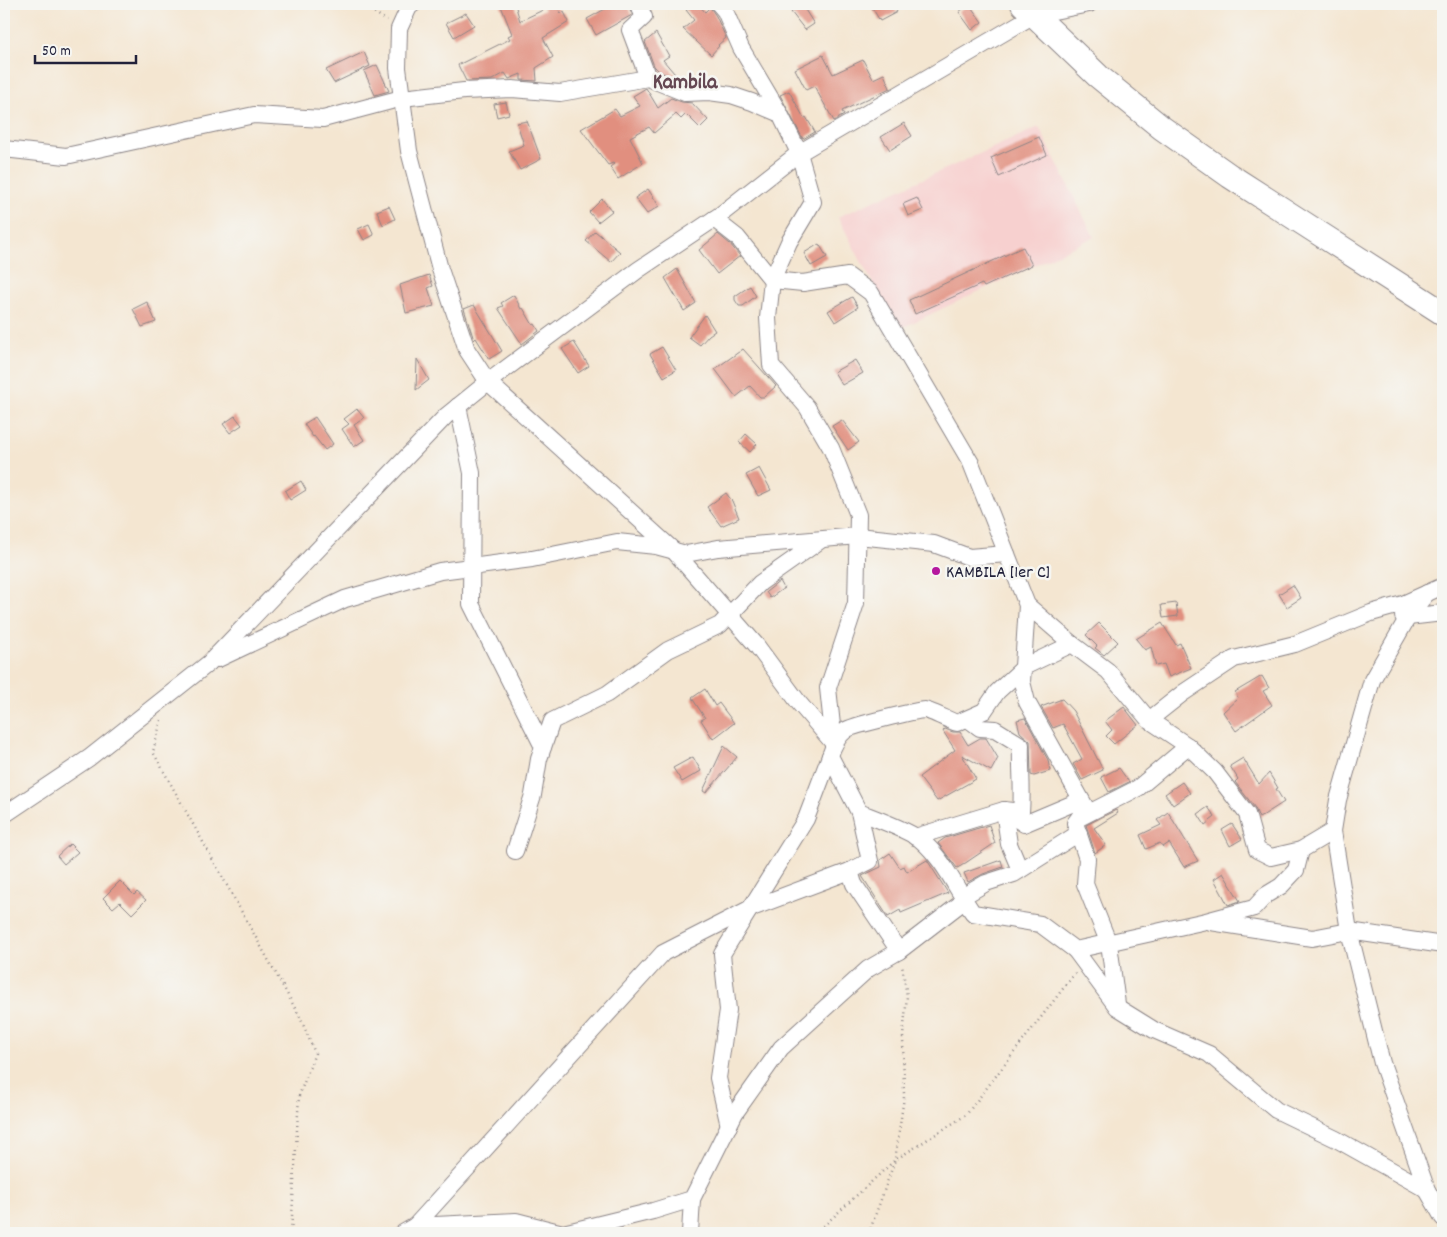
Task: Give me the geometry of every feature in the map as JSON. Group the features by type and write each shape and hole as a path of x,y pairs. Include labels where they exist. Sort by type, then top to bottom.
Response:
{"highway":[{"path":"1029,9 1098,76 1162,128 1238,182 1443,313"}],"street":[{"path":"409,1229 663,953 750,909 850,871 870,861 859,812 832,750 800,703 757,646 673,550 488,382 467,350 440,269 409,151 398,68 399,29 412,4"},
{"path":"638,4 644,17 630,30 648,78"},
{"path":"719,4 741,48 780,114 799,153 813,202 789,242 772,280 768,318 771,365 807,407 831,448 858,515 856,603 828,688 832,750"},
{"path":"4,815 89,758 209,663 446,416 488,382 638,270 714,219 799,153 1029,9 1089,4"},
{"path":"4,149 66,156 254,115 323,119 402,98 464,91 512,89 560,93 648,78 685,93 709,92 731,95 780,114"},
{"path":"714,219 737,237 772,280 803,283 848,276 871,293 971,464 1027,605 1022,682 1027,702 1086,808 1079,825 1087,859 1085,884 1108,944 1117,1006"},
{"path":"458,406 472,473 471,604 543,747"},
{"path":"209,663 345,599 440,571 532,558 617,542 656,546 686,554 718,548 858,536 934,544 969,557 1007,554"},
{"path":"515,851 533,795 539,759 552,721 608,694 668,650 720,625 760,583 823,539"},
{"path":"1149,720 1183,693 1234,660 1294,644 1381,610 1404,604 1443,586"},
{"path":"1427,593 1408,617 1372,680 1338,800 1333,831 1349,931 1382,1063 1427,1190 1443,1218"},
{"path":"1027,605 1072,644 1108,671 1149,720 1188,746 1215,772 1247,814 1257,850 1271,858 1301,850 1333,831"},
{"path":"1381,610 1408,617 1443,613"},
{"path":"729,1126 718,1078 728,1010 722,954 806,820 832,750 847,730 913,712 927,710 957,724 984,711 997,692 1024,667 1072,644"},
{"path":"915,837 1004,810 1021,812 1023,788 1020,772 1021,745 995,729 980,728 968,719"},
{"path":"690,1233 692,1199 735,1113 781,1048 868,969 899,951 963,899 986,883 1020,870 1079,825 1138,788 1188,746"},
{"path":"1004,810 1024,824 1081,800"},
{"path":"1004,810 1009,844 1020,870"},
{"path":"859,812 921,840 945,867 973,913 1040,924 1079,956 1117,1006 1154,1030 1209,1054 1276,1110 1336,1139 1427,1190"},
{"path":"1079,956 1108,944 1206,922 1254,908 1266,895 1281,886 1296,870 1301,850"},
{"path":"850,871 854,884 899,951"},
{"path":"1206,922 1312,938 1349,931 1443,945"},
{"path":"409,1229 516,1221 563,1233 653,1211 692,1199"}],"path":[{"path":"362,4 399,29"},
{"path":"166,697 153,752 300,1017 315,1053 299,1096 291,1233"},
{"path":"869,1233 895,1160 904,1096 903,1036 907,996 899,951"},
{"path":"816,1233 895,1160 966,1114 1079,956"}],"shaded area":[{"path":"1039,127 1094,237 897,330 838,217"}],"building":[{"path":"515,4 520,21 545,9 540,4 555,4 561,13 564,12 569,22 543,38 553,57 536,68 537,81 521,80 521,74 509,79 505,73 492,80 466,81 458,65 510,39 508,36 512,34 501,6"},
{"path":"614,4 628,4 632,15 596,35 587,19"},
{"path":"694,4 698,4 705,12 710,7 726,38 711,55 683,29 694,20 686,10"},
{"path":"870,4 893,4 897,12 880,21"},
{"path":"969,4 982,22 972,30 959,12"},
{"path":"802,5 814,24 805,30 791,12"},
{"path":"466,13 474,25 454,37 446,23"},
{"path":"656,33 669,56 663,60 680,80 660,72 654,66 645,42"},
{"path":"364,52 370,66 334,83 326,70"},
{"path":"823,55 833,74 863,60 873,79 884,74 890,88 842,111 844,115 834,121 814,86 806,90 795,69"},
{"path":"377,65 389,91 375,95 364,71"},
{"path":"646,88 658,108 671,98 692,103 708,120 700,128 686,114 681,119 676,114 654,133 649,127 630,137 643,163 618,179 610,167 614,164 608,165 581,129 615,109 620,116 640,106 633,96"},
{"path":"789,91 804,118 806,117 815,132 803,139 780,95"},
{"path":"506,102 509,114 497,117 494,104"},
{"path":"527,121 541,159 520,170 509,151 524,145 517,123"},
{"path":"904,123 912,136 890,150 881,137"},
{"path":"1039,137 1047,155 999,177 991,158"},
{"path":"648,189 659,206 647,214 635,198"},
{"path":"917,198 923,210 908,216 903,204"},
{"path":"602,199 612,211 598,222 589,212"},
{"path":"389,206 395,219 383,225 377,211"},
{"path":"369,224 374,235 364,240 358,229"},
{"path":"595,231 620,252 611,262 586,241"},
{"path":"718,234 740,256 717,274 699,250"},
{"path":"819,244 827,257 811,266 804,253"},
{"path":"1023,247 1032,265 984,287 982,284 915,314 909,300"},
{"path":"677,269 696,303 684,311 665,278"},
{"path":"429,275 433,286 428,288 434,306 406,313 400,285"},
{"path":"750,286 756,296 743,306 739,306 735,296"},
{"path":"514,295 521,309 523,308 539,331 522,344 498,308 503,306 501,303"},
{"path":"852,297 858,307 835,322 828,311"},
{"path":"147,302 156,322 142,327 133,309"},
{"path":"474,305 502,351 489,359 476,338 474,340 464,309"},
{"path":"705,315 715,331 700,345 689,337"},
{"path":"574,342 589,366 578,373 562,349"},
{"path":"662,347 676,370 664,377 650,354"},
{"path":"743,349 776,386 764,397 760,397 750,386 736,397 715,369"},
{"path":"417,359 429,380 416,390"},
{"path":"855,360 863,373 842,385 834,372"},
{"path":"357,409 364,418 354,425 364,440 354,447 342,429 349,424 344,419"},
{"path":"235,416 242,425 230,433 223,424"},
{"path":"315,417 333,444 325,450 304,424"},
{"path":"842,420 859,442 848,450 832,426"},
{"path":"746,434 757,444 750,452 739,442"},
{"path":"759,468 771,490 758,496 746,475"},
{"path":"301,481 306,490 290,500 285,491"},
{"path":"726,493 732,501 739,518 721,526 707,507"},
{"path":"780,581 784,588 770,598 766,592"},
{"path":"1293,585 1301,598 1287,607 1279,594"},
{"path":"1176,603 1178,616 1163,618 1161,605"},
{"path":"1099,623 1118,642 1104,655 1095,648 1097,646 1086,635"},
{"path":"1162,623 1176,645 1180,643 1191,668 1169,677 1164,664 1156,666 1151,647 1145,650 1136,639"},
{"path":"1262,676 1269,688 1263,691 1272,705 1236,731 1223,712 1238,698 1235,692"},
{"path":"705,689 715,706 719,703 734,723 713,739 701,720 705,718 692,698"},
{"path":"1062,699 1073,711 1103,770 1082,780 1073,764 1082,759 1063,724 1053,728 1041,707"},
{"path":"1124,707 1138,725 1114,744 1106,736 1112,730 1105,721"},
{"path":"1025,718 1048,760 1050,771 1034,776 1031,775 1030,741 1020,732 1017,720"},
{"path":"945,729 960,732 968,745 980,738 986,738 998,758 991,771 962,755 976,779 937,801 919,777 955,750 943,731"},
{"path":"724,746 737,757 706,793 703,791"},
{"path":"693,757 701,771 682,782 673,768"},
{"path":"1243,758 1259,784 1269,773 1284,802 1259,818 1255,808 1235,782 1238,779 1230,766"},
{"path":"1119,768 1129,782 1109,792 1101,777"},
{"path":"1182,782 1190,793 1173,805 1165,794"},
{"path":"1208,807 1215,817 1205,825 1198,814"},
{"path":"1116,810 1118,813 1094,828 1106,845 1095,853 1086,825"},
{"path":"1168,812 1198,861 1184,867 1169,843 1163,847 1160,843 1146,849 1140,835 1161,825 1157,820"},
{"path":"1232,824 1242,839 1230,846 1222,830"},
{"path":"989,825 995,843 957,868 938,843 945,838"},
{"path":"70,844 78,852 64,864 57,856"},
{"path":"890,853 900,868 904,866 907,872 927,860 948,893 901,913 900,910 888,917 862,876 881,867 880,860"},
{"path":"1001,860 1003,867 968,882 964,873"},
{"path":"1223,873 1240,901 1228,905 1214,879"},
{"path":"120,881 134,895 137,892 146,900 132,914 120,902 113,908 103,898"}],"place":[{"name":"KAMBILA [1er C]","path":"936,571"}],"district":[{"name":"Kambila","path":"685,80"}]}
